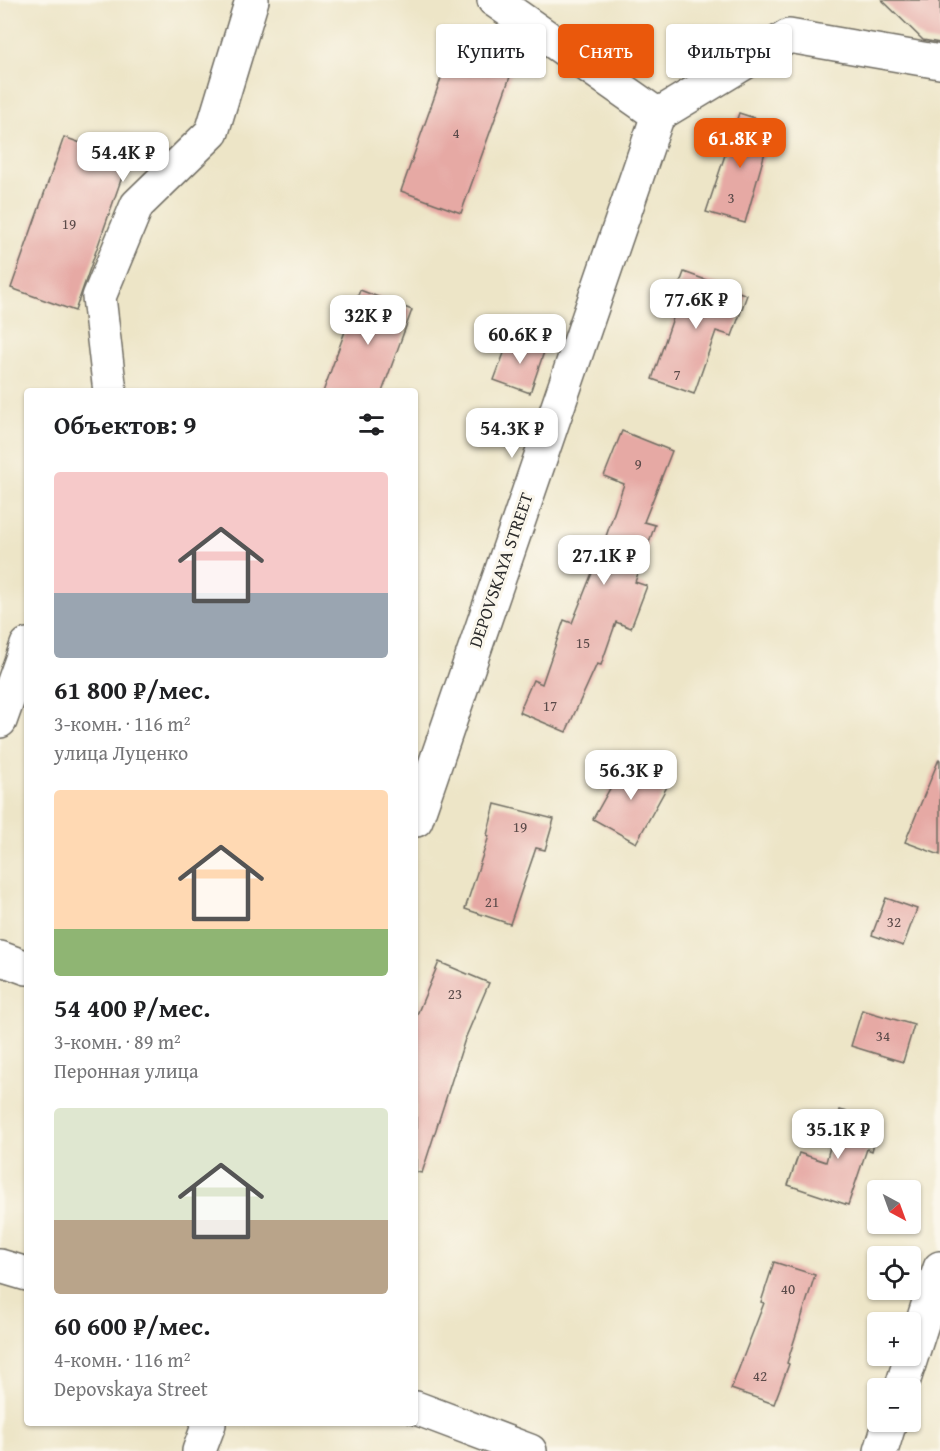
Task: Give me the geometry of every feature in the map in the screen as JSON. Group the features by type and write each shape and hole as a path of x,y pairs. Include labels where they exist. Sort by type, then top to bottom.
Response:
{"street":[{"path":"110,388 99,297 137,205 212,132 252,0"},
{"path":"494,0 658,115 789,36 940,62"},
{"name":"DEPOVSKAYA STREET","path":"418,814 658,115"},
{"path":"0,721 24,653"},
{"path":"0,958 24,967"},
{"path":"0,1266 24,1273"},
{"path":"905,1378 940,1269"},
{"path":"418,1409 530,1451"},
{"path":"199,1451 208,1426"},
{"path":"881,1451 887,1432"}],"building":[{"path":"882,0 940,0 940,43 923,40"},
{"path":"441,78 510,78 461,213 401,191"},
{"path":"739,113 773,124 745,223 706,212"},
{"path":"64,137 128,160 75,311 11,288"},
{"path":"684,272 747,295 732,336 716,331 694,394 652,379 674,315 669,314"},
{"path":"360,290 412,310 383,388 324,388"},
{"path":"510,337 545,349 530,393 494,380"},
{"path":"622,431 672,451 644,522 655,525 635,582 647,586 631,628 616,622 601,665 597,664 566,732 519,712 533,680 542,684 564,620 572,623 602,548 624,484 604,476"},
{"path":"626,760 669,783 636,843 593,819"},
{"path":"940,760 940,855 905,842"},
{"path":"495,804 554,819 545,850 536,848 510,924 465,909 489,836 487,835"},
{"path":"886,898 917,909 903,946 872,935"},
{"path":"439,962 489,983 465,1039 422,1173 418,1172 418,1012"},
{"path":"862,1010 914,1025 903,1062 851,1046"},
{"path":"840,1110 880,1121 872,1151 867,1149 848,1205 788,1185 799,1153 826,1162"},
{"path":"774,1262 815,1275 787,1363 789,1364 774,1404 731,1389 764,1303 761,1302"}]}
